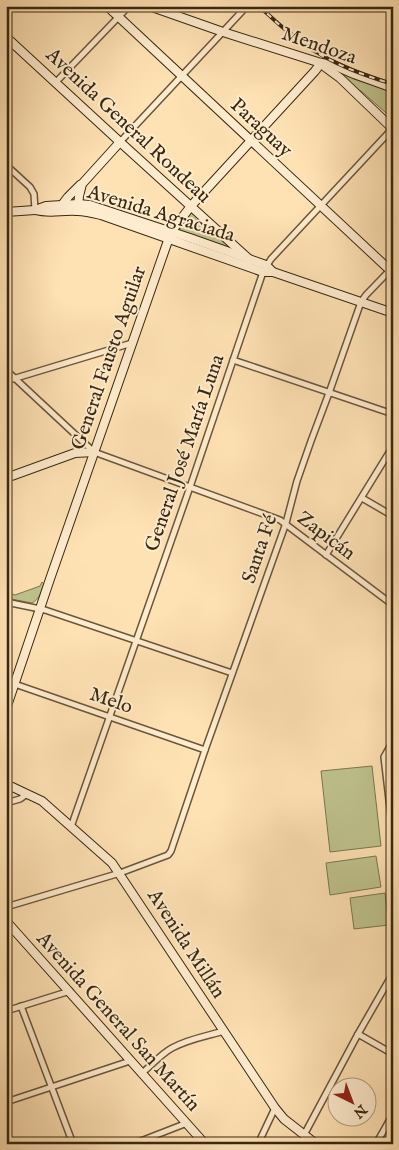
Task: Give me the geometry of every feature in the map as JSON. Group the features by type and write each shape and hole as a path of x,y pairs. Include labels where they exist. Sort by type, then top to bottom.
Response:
{"street":[{"name":"Paraguay","path":"107,6 392,270"},
{"path":"56,82 129,6"},
{"name":"Mendoza","path":"149,6 223,32 321,63 331,64 393,88"},
{"path":"62,205 247,6"},
{"name":"Avenida General Rondeau","path":"6,36 250,260"},
{"path":"321,63 340,78 393,128"},
{"name":"General Fausto Aguilar","path":"6,709 170,235 191,206 315,72 321,63"},
{"name":"General José María Luna","path":"71,826 264,268 320,205 393,128"},
{"path":"6,165 32,191 35,210"},
{"path":"78,207 82,184"},
{"name":"Avenida Agraciada","path":"6,212 35,210 46,206 62,205 97,208 393,313"},
{"name":"Avenida Agraciada","path":"35,210 46,213 78,207"},
{"name":"Avenida Agraciada","path":"170,235 250,260 264,268"},
{"name":"Santa Fé","path":"120,873 168,855 171,852 205,750 286,523 310,441 361,302 392,270"},
{"path":"6,381 132,343"},
{"path":"233,360 393,414"},
{"path":"6,370 94,452"},
{"path":"75,454 80,448 81,440"},
{"path":"326,555 393,446"},
{"path":"6,478 75,454 94,452"},
{"name":"Zapicán","path":"94,452 286,523 393,605"},
{"path":"362,498 393,516"},
{"path":"6,602 40,609 232,673"},
{"name":"Melo","path":"6,681 205,750"},
{"path":"393,742 384,757 393,834"},
{"name":"Avenida Millán","path":"6,784 42,801 112,863 275,1108 284,1118 316,1144"},
{"path":"6,803 20,799 27,794"},
{"path":"6,908 120,873"},
{"name":"Avenida General San Martín","path":"6,921 205,1144"},
{"path":"304,1135 358,1034 393,974"},
{"path":"6,1011 70,991"},
{"path":"21,1006 72,1144"},
{"path":"142,1073 172,1048 224,1030"},
{"path":"358,1034 393,1054"},
{"path":"6,1102 129,1060"},
{"path":"258,1144 275,1108"},
{"path":"376,1144 393,1114"},
{"path":"133,1144 187,1123"}],"green space":[{"path":"344,75 393,91 393,119 341,76"},
{"path":"192,212 232,248 180,231 180,228"},
{"path":"42,582 44,584 40,595 32,603 6,598 6,594 15,595 40,586"},
{"path":"372,766 381,846 330,852 321,771"},
{"path":"376,856 381,887 330,895 326,863"},
{"path":"385,893 389,925 354,929 350,898"}],"railway":[{"path":"259,6 286,30 317,53 354,71 393,84"}]}
